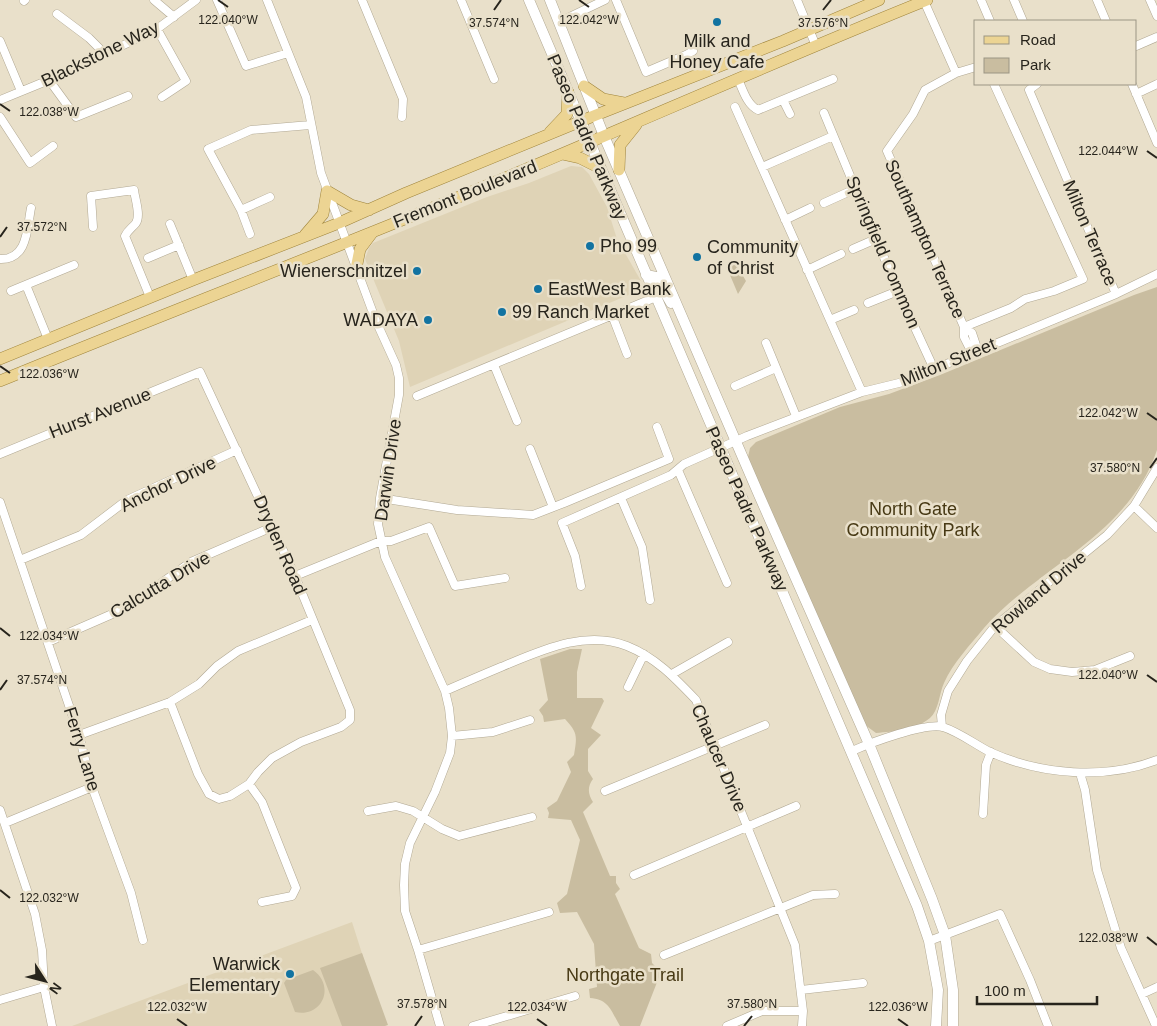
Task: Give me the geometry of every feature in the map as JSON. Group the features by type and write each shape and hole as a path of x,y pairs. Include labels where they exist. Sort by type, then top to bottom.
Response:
{"main road":[{"name":"Paseo Padre Parkway","path":"529,0 918,906 929,941 938,990 936,1026"},
{"name":"Paseo Padre Parkway","path":"550,0 604,136 869,744 932,899 945,935 953,990 953,1026"},
{"name":"Fremont Boulevard","path":"0,359 150,297 339,223 596,115 810,30 879,0"},
{"name":"Fremont Boulevard","path":"0,381 159,315 346,243 589,143 925,0"},
{"path":"584,86 603,99 626,104"},
{"path":"546,136 567,114 568,92"},
{"path":"619,170 620,145 640,121"},
{"path":"562,154 580,158 600,168"},
{"path":"303,237 324,214 327,191 351,206 369,210"},
{"path":"356,269 360,249 372,232"},
{"path":"646,275 657,278 672,306 686,324"}],"street":[{"path":"154,0 174,17"},
{"name":"Blackstone Way","path":"0,100 49,80 157,29 196,0"},
{"path":"217,0 246,66 288,53"},
{"name":"Darwin Drive","path":"267,0 306,97 310,125 327,191 356,269 396,365 399,378 399,395 380,498 378,524 385,557 445,690 452,736 450,753 435,792 410,843 405,864 404,885 405,911 440,1026"},
{"path":"362,0 403,99 402,117"},
{"path":"461,0 494,79"},
{"path":"559,22 605,0"},
{"path":"616,0 646,72 686,56 693,51"},
{"path":"797,0 816,46"},
{"path":"925,0 956,73 974,68"},
{"path":"981,0 990,20"},
{"path":"1014,0 1023,20"},
{"path":"1097,0 1106,20"},
{"path":"1150,0 1157,16"},
{"path":"57,14 89,38 105,54"},
{"path":"157,29 186,81 162,97"},
{"path":"1137,46 1157,37"},
{"path":"0,41 21,91"},
{"name":"Southampton Terrace","path":"956,73 925,90 913,114 887,151 964,327 972,333 975,352"},
{"path":"738,79 748,100 755,108 763,109 833,79"},
{"path":"49,80 76,117 128,96"},
{"path":"1136,94 1157,84"},
{"path":"964,327 1012,308 1025,299 1054,291 1083,279 994,85"},
{"name":"Milton Terrace","path":"1036,85 1029,90 1116,294"},
{"path":"1132,85 1157,143"},
{"path":"783,100 790,114"},
{"path":"736,107 862,392"},
{"name":"Springfield Common","path":"824,113 898,291 934,369"},
{"path":"0,117 30,163 53,146"},
{"path":"250,234 241,210 208,148 250,130 310,125"},
{"path":"762,167 833,136"},
{"path":"824,203 855,189"},
{"path":"93,227 91,196 134,190 138,216 126,236 150,297"},
{"path":"241,210 270,197"},
{"path":"0,259 17,254 23,249 31,208"},
{"path":"785,220 810,208"},
{"path":"170,224 193,280"},
{"path":"853,249 876,239"},
{"path":"148,258 179,245"},
{"path":"807,270 841,254"},
{"path":"11,291 74,265"},
{"name":"Milton Street","path":"581,586 575,556 562,523 671,475 684,464 736,441 796,416 862,392 903,382 1116,294 1157,274"},
{"path":"26,285 48,339"},
{"path":"868,303 898,291"},
{"path":"417,396 656,297"},
{"path":"830,320 854,310"},
{"path":"612,315 627,354"},
{"path":"766,343 796,416"},
{"path":"494,365 517,421"},
{"path":"735,386 776,368"},
{"name":"Dryden Road","path":"200,372 295,576 350,710 350,720 341,727 301,742 272,758 258,772 250,784"},
{"name":"Hurst Avenue","path":"0,454 200,372"},
{"path":"380,498 457,510 533,514 669,459 657,427"},
{"name":"Anchor Drive","path":"20,560 81,535 127,500 237,450"},
{"path":"530,450 553,507"},
{"name":"Rowland Drive","path":"942,726 941,715 948,691 967,662 995,626 1107,535 1134,506 1157,468"},
{"path":"678,470 727,583"},
{"path":"621,498 642,547 650,600"},
{"name":"Ferry Lane","path":"0,502 79,735 92,787 131,893 143,940"},
{"path":"1134,506 1157,528"},
{"name":"Calcutta Drive","path":"48,642 126,608 191,562 272,527"},
{"path":"295,576 381,541 391,541 429,527 456,586 505,578"},
{"path":"79,735 170,702 199,684 217,666 238,650 312,620"},
{"path":"995,626 1034,662 1050,669 1072,672 1095,670 1130,656"},
{"name":"Chaucer Drive","path":"445,690 545,649 570,642 602,641 625,645 644,654 672,674 696,700 795,945 803,1011 802,1026"},
{"path":"672,674 728,642"},
{"path":"628,687 644,654"},
{"path":"170,702 198,774 209,794 219,799 230,796 250,784 262,802 296,888 292,896 262,902"},
{"path":"452,736 493,732 530,720"},
{"path":"605,791 715,744 765,725"},
{"path":"852,751 919,729 942,726 992,752 1028,766 1080,773 1122,769 1157,760"},
{"path":"983,814 986,764 992,752"},
{"path":"1080,773 1085,790 1097,870 1121,948 1156,1026"},
{"path":"5,823 92,787"},
{"path":"368,811 396,806 422,816 442,829 460,836 532,816"},
{"path":"634,875 796,806"},
{"path":"0,810 34,914 42,950 44,987 52,1026"},
{"path":"664,955 813,895 835,894"},
{"path":"418,950 549,912"},
{"path":"929,941 1000,914 1030,980 1048,1026"},
{"path":"801,990 863,983"},
{"path":"0,1000 44,987"},
{"path":"1142,994 1157,987"},
{"path":"473,1026 575,996"},
{"path":"727,1026 762,1011 803,1011"}],"shaded area":[{"path":"571,166 582,167 589,174 607,207 617,239 645,288 410,387 399,341 365,259 369,248 373,243 487,197"},
{"name":"Warwick Elementary","path":"352,922 385,1026 72,1026"}],"green space":[{"path":"736,264 746,281 738,294 727,268"},
{"name":"North Gate Community Park","path":"1157,287 1157,450 1143,480 1125,505 1104,528 1006,606 984,628 952,668 942,687 939,702 930,718 911,728 876,733 861,722 748,457 750,448 756,442 840,407 889,394 940,375"},
{"name":"Northgate Trail","path":"570,649 582,649 577,672 577,698 602,698 604,701 591,728 601,735 588,749 588,771 593,779 589,791 593,802 583,812 610,876 616,876 616,883 620,889 615,894 639,948 651,954 652,963 661,972 640,1026 620,1026 605,1003 590,998 589,989 597,987 594,944 577,912 560,913 557,903 567,894 580,840 571,820 548,818 547,808 557,801 571,772 567,762 574,755 576,735 565,719 544,722 539,710 548,700 540,659"},
{"path":"362,953 388,1025 342,1026 320,968"},
{"path":"313,970 324,984 325,992 323,999 319,1006 312,1010 304,1013 295,1012 284,983 286,980"}],"place":[{"name":"Milk and Honey Cafe","path":"717,22"},
{"name":"Pho 99","path":"590,246"},
{"name":"Community of Christ","path":"697,257"},
{"name":"Wienerschnitzel","path":"417,271"},
{"name":"EastWest Bank","path":"538,289"},
{"name":"99 Ranch Market","path":"502,312"},
{"name":"WADAYA","path":"428,320"},
{"name":"Warwick Elementary","path":"290,974"}]}
